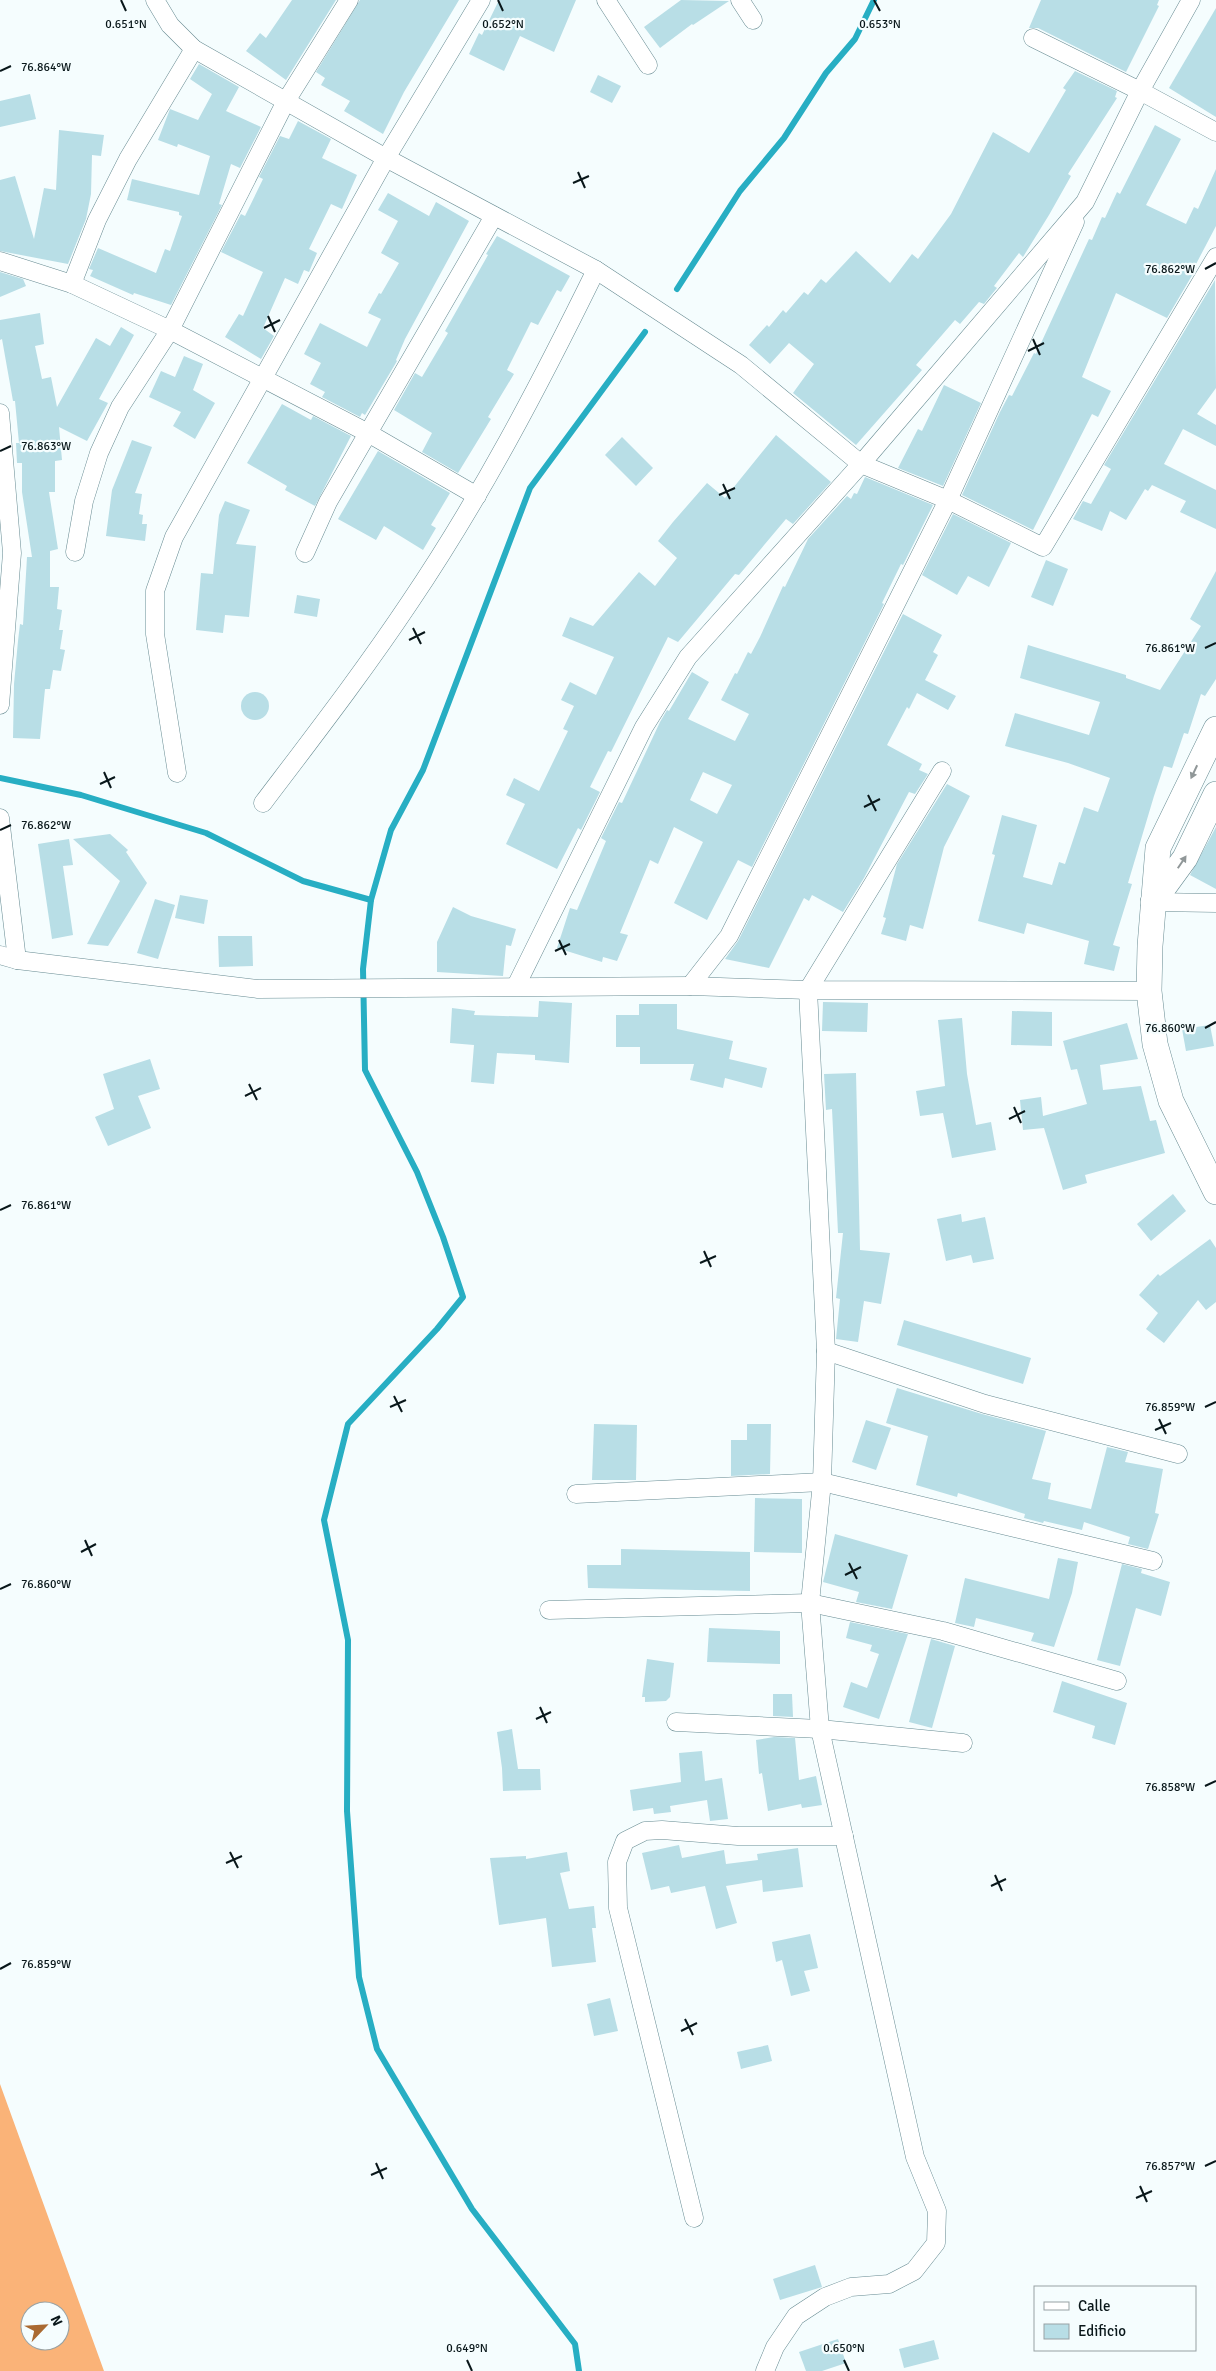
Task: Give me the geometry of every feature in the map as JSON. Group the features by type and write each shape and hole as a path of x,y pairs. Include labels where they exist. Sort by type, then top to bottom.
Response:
{"main road":[{"path":"1216,728 1158,848 1153,902 1149,991 1155,1044 1171,1100 1216,1192"},
{"path":"1153,902 1185,858 1216,794"}],"street":[{"path":"155,0 170,25 194,49 386,158 596,270 742,365 861,464 948,500 1043,547 1118,418 1216,257"},
{"path":"75,552 84,501 99,453 120,407 170,330 286,102 349,0"},
{"path":"177,773 154,634 155,591 174,537 386,158 482,0"},
{"path":"606,0 648,65"},
{"path":"740,0 753,20"},
{"path":"690,986 729,936 948,500 1085,202 1140,91 1191,0"},
{"path":"1033,38 1140,91 1216,132"},
{"path":"72,284 97,220 128,159 194,49"},
{"path":"516,986 644,727 688,657 861,464 1085,202"},
{"path":"305,553 328,502 494,216"},
{"path":"0,261 72,284 170,330 368,433 477,496"},
{"path":"262,803 339,704 405,610 477,496 540,385 596,270"},
{"path":"0,413 12,553 0,705"},
{"path":"765,2371 775,2347 796,2316 825,2297 851,2287 889,2284 914,2272 936,2243 937,2211 915,2158 820,1728 810,1603 822,1482 826,1351 808,990 942,771"},
{"path":"0,818 17,960"},
{"path":"1153,902 1216,903"},
{"path":"0,955 17,960 258,989 690,986 808,990 1149,991"},
{"path":"826,1351 985,1404 1178,1454"},
{"path":"576,1494 822,1482 1153,1561"},
{"path":"549,1610 810,1603 943,1631 1117,1680"},
{"path":"676,1722 820,1728 963,1743"},
{"path":"694,2218 618,1908 617,1862 622,1848 625,1841 646,1831 662,1830 738,1836 844,1836"}],"shaded area":[{"path":"0,2084 104,2371 0,2371"}],"building":[{"path":"292,0 336,0 286,80 246,51 260,33 266,38"},
{"path":"360,0 459,0 404,92 383,134 344,111 350,101 321,85 325,78 316,72"},
{"path":"499,0 576,0 554,52 520,36 504,71 469,54 479,33 482,35"},
{"path":"681,0 729,1 692,24 660,48 644,27"},
{"path":"1041,0 1159,0 1157,5 1159,6 1126,72 1038,28 1029,28"},
{"path":"1216,8 1216,117 1169,88"},
{"path":"199,64 239,87 226,111 261,127 240,168 231,164 219,204 222,205 171,305 134,293 133,295 90,276 93,270 89,269 98,248 156,273 165,249 170,251 182,216 179,215 179,212 127,200 132,179 199,195 210,156 178,144 177,147 158,140 170,109 198,120 212,94 190,79"},
{"path":"1075,71 1117,91 1115,97 1117,98 1068,174 1071,176 1049,215 1023,257 1019,253 994,286 997,288 984,304 979,302 960,324 955,320 916,365 922,370 856,445 793,393 814,364 789,343 770,364 749,345 767,325 769,327 783,310 786,313 804,292 808,295 821,279 826,283 856,251 890,283 912,254 918,259 951,214 993,132 1029,153 1066,90 1063,88"},
{"path":"598,75 621,86 612,103 590,92"},
{"path":"30,94 36,119 0,127 0,101"},
{"path":"298,121 331,139 322,158 357,175 342,209 331,204 309,249 317,253 309,272 304,270 298,284 285,278 263,328 274,336 261,359 225,337 239,314 243,316 263,272 221,252 241,214 245,216 263,179 259,177 280,136 289,139"},
{"path":"1155,125 1181,139 1146,205 1186,224 1194,207 1198,209 1216,169 1216,226 1195,266 1197,267 1167,318 1116,293 1082,377 1111,391 1098,417 1092,414 1033,530 962,495 1000,412 1009,395 1012,396 1034,353 1036,354 1089,239 1092,240 1102,217 1105,218 1117,192 1120,194"},
{"path":"59,130 104,135 101,156 92,155 91,194 86,219 68,264 0,251 0,180 15,176 34,239 44,188 56,190"},
{"path":"388,193 429,216 436,202 469,221 405,339 397,361 365,415 362,413 360,417 322,397 325,392 310,384 321,363 304,354 320,323 367,347 381,319 368,313 399,263 381,253 398,221 378,210"},
{"path":"497,236 570,276 561,292 557,290 538,325 531,322 507,370 514,374 488,417 491,419 458,473 422,452 432,433 394,410 415,373 422,377 448,333 445,331"},
{"path":"0,272 23,279 26,286 0,297"},
{"path":"1215,280 1216,388 1197,414 1216,425 1216,446 1183,429 1164,464 1216,490 1216,529 1180,512 1186,501 1152,485 1148,491 1145,489 1126,520 1110,511 1102,531 1073,519 1083,501 1091,504 1111,469 1104,465"},
{"path":"40,313 44,344 35,346 42,379 51,377 57,407 96,338 110,346 121,327 134,335 99,399 108,403 87,441 59,427 62,460 55,461 55,492 49,492 58,549 50,551 50,587 59,587 57,609 62,610 59,630 63,630 60,649 65,650 61,671 53,670 50,689 45,689 40,739 13,738 14,684 18,641 20,624 23,625 27,557 32,557 22,492 22,463 17,463 16,443 19,443 15,401 13,401 2,339 0,340 0,320"},
{"path":"184,356 203,364 193,390 215,403 195,439 173,426 181,412 149,397 161,371 175,377"},
{"path":"944,385 981,403 943,486 898,468 918,429 922,431"},
{"path":"282,404 311,420 313,416 351,436 315,506 285,490 287,486 247,463"},
{"path":"776,435 831,482 793,524 786,519 739,575 735,574 678,642 668,637 611,752 608,751 590,787 600,792 581,830 578,828 557,869 506,844 525,804 506,795 514,778 539,791 568,731 563,729 574,706 561,700 570,682 596,695 614,657 562,636 570,617 593,626 639,572 655,586 677,558 658,541 673,522 707,483 725,498"},
{"path":"622,437 653,468 636,486 605,455"},
{"path":"132,440 152,447 135,493 142,494 139,514 143,515 142,524 147,524 145,541 106,536 112,490"},
{"path":"378,451 450,493 431,525 436,528 423,550 384,526 376,540 338,519"},
{"path":"865,477 933,505 903,565 901,564 882,603 884,604 752,867 738,860 707,920 674,903 703,842 674,827 658,864 650,860 620,933 628,935 617,961 603,957 602,962 557,948 570,908 577,910 606,841 601,838 619,802 622,803 660,722 667,710 669,711 692,672 709,682 688,719 735,741 749,714 721,700 748,652 751,654 783,586 785,587 808,539 847,496 851,499 854,493 857,494","holes":["703,772 732,785 717,814 690,800"]},
{"path":"225,501 250,510 236,544 256,546 249,617 225,615 223,633 196,630 201,573 213,574 219,515"},
{"path":"953,514 1011,543 989,587 968,576 957,595 922,575"},
{"path":"1046,560 1068,569 1053,606 1031,597"},
{"path":"1216,571 1216,679 1205,696 1201,694 1188,734 1184,733 1172,768 1164,766 1128,883 1132,884 1113,945 1120,947 1114,971 1084,964 1089,941 1027,923 1024,934 978,921 995,855 992,854 1002,815 1037,825 1023,877 1052,885 1059,862 1065,864 1084,807 1098,812 1110,778 1068,763 1005,746 1015,713 1089,735 1100,702 1020,678 1028,645 1126,675 1126,678 1160,690 1201,626 1190,619"},
{"path":"297,595 320,599 317,617 294,613"},
{"path":"903,614 942,635 933,652 938,655 925,680 956,696 948,710 917,693 909,709 907,707 887,745 922,764 919,770 928,774 915,794 909,792 864,878 843,912 812,895 809,901 804,898 769,968 725,959 738,941"},
{"path":"255,692 265,696 269,706 265,716 255,720 245,716 241,706 245,696"},
{"path":"947,784 970,796 944,847 923,929 910,925 906,941 881,934 886,918 883,917 897,864"},
{"path":"1216,827 1216,889 1190,875"},
{"path":"110,834 128,850 126,852 147,883 108,946 87,944 120,881 73,839"},
{"path":"69,839 73,865 63,866 73,935 52,939 38,844"},
{"path":"180,895 208,900 204,924 175,918"},
{"path":"155,899 175,905 158,959 137,953"},
{"path":"453,907 471,916 516,929 511,946 506,945 503,976 437,972 437,942"},
{"path":"218,936 252,936 253,966 219,967"},
{"path":"539,1001 572,1003 569,1063 535,1060 535,1055 497,1053 494,1084 471,1082 474,1045 450,1043 452,1008 475,1011 474,1015 538,1017"},
{"path":"823,1002 868,1003 867,1032 822,1031"},
{"path":"639,1004 677,1004 677,1029 733,1041 729,1059 767,1068 762,1088 725,1078 723,1088 690,1080 694,1064 640,1064 640,1047 616,1047 616,1015 639,1015"},
{"path":"1012,1011 1052,1012 1052,1046 1011,1045"},
{"path":"962,1018 967,1074 976,1125 991,1122 996,1150 952,1158 943,1113 920,1116 916,1091 945,1086 938,1020"},
{"path":"1127,1023 1138,1059 1100,1065 1103,1090 1141,1086 1150,1121 1156,1120 1165,1153 1085,1175 1087,1183 1063,1190 1044,1128 1023,1130 1020,1100 1041,1097 1043,1116 1087,1104 1077,1069 1071,1070 1063,1041"},
{"path":"1210,1025 1214,1046 1186,1051 1182,1029"},
{"path":"150,1059 160,1089 138,1096 151,1128 108,1146 95,1117 114,1109 103,1074"},
{"path":"856,1073 860,1250 890,1253 881,1304 864,1301 858,1342 836,1339 840,1299 836,1298 843,1233 838,1233 832,1109 826,1110 824,1074"},
{"path":"1173,1194 1186,1211 1151,1241 1137,1224"},
{"path":"961,1214 962,1222 985,1217 994,1259 973,1263 971,1255 946,1261 937,1219"},
{"path":"1210,1239 1216,1248 1216,1302 1206,1310 1198,1300 1164,1343 1146,1329 1158,1313 1139,1295 1158,1274 1160,1276"},
{"path":"904,1320 1031,1358 1023,1384 897,1345"},
{"path":"897,1388 1046,1431 1032,1479 1051,1483 1048,1499 1091,1509 1107,1447 1128,1452 1125,1462 1163,1469 1155,1513 1159,1514 1148,1549 1128,1544 1130,1537 1084,1522 1082,1530 1044,1521 1043,1523 1024,1518 1025,1514 958,1493 957,1497 916,1485 928,1436 886,1423"},
{"path":"866,1420 891,1428 876,1470 852,1462"},
{"path":"594,1424 637,1425 636,1480 592,1480"},
{"path":"747,1424 771,1424 770,1474 731,1476 731,1440 747,1440"},
{"path":"755,1498 802,1499 802,1553 754,1552"},
{"path":"835,1534 908,1555 892,1609 856,1602 859,1592 823,1582"},
{"path":"621,1549 750,1552 750,1591 588,1588 587,1565 621,1565"},
{"path":"1058,1558 1078,1562 1072,1593 1054,1647 1031,1641 1034,1633 976,1618 974,1627 955,1623 965,1578 1049,1599"},
{"path":"1122,1564 1142,1569 1141,1573 1170,1582 1161,1616 1136,1608 1120,1666 1097,1660"},
{"path":"850,1622 908,1634 879,1719 843,1707 851,1682 867,1688 879,1654 870,1651 872,1645 846,1638"},
{"path":"709,1628 780,1631 780,1664 707,1662"},
{"path":"931,1639 955,1646 932,1728 909,1722"},
{"path":"647,1659 674,1663 670,1697 666,1701 645,1702 645,1697 642,1697"},
{"path":"1062,1681 1127,1703 1115,1745 1092,1738 1095,1726 1053,1712"},
{"path":"773,1694 792,1694 793,1717 773,1716"},
{"path":"512,1729 518,1769 540,1769 541,1790 503,1791 497,1732"},
{"path":"774,1737 795,1738 799,1780 816,1776 822,1805 802,1808 801,1804 768,1811 762,1773 759,1774 756,1740"},
{"path":"702,1751 705,1781 722,1778 728,1819 710,1821 707,1800 670,1806 671,1812 654,1814 653,1808 633,1811 630,1790 681,1782 679,1753"},
{"path":"679,1845 682,1858 724,1850 726,1864 758,1860 757,1854 798,1848 803,1887 763,1892 762,1880 726,1886 737,1923 716,1929 705,1886 671,1893 669,1886 651,1890 642,1853"},
{"path":"567,1852 570,1871 560,1873 569,1909 594,1906 596,1928 592,1928 596,1962 552,1967 546,1918 499,1925 490,1858 526,1856 526,1859"},
{"path":"810,1934 818,1968 804,1971 810,1991 791,1996 782,1960 776,1962 772,1942"},
{"path":"610,1998 618,2031 594,2036 587,2004"},
{"path":"768,2045 772,2061 741,2069 737,2052"},
{"path":"815,2265 822,2287 780,2300 773,2279"},
{"path":"838,2339 846,2363 822,2371 806,2371 799,2352"},
{"path":"934,2340 939,2359 904,2368 899,2349"}],"waterway":[{"path":"677,289 740,191 784,138 826,73 855,39 874,0"},
{"path":"579,2371 575,2344 472,2209 377,2049 359,1977 347,1811 348,1640 324,1520 348,1424 437,1329 463,1297 443,1237 417,1172 365,1070 363,969 371,900 391,830 423,770 530,488 645,332"},
{"path":"0,778 81,795 206,833 303,881 371,900"}]}
